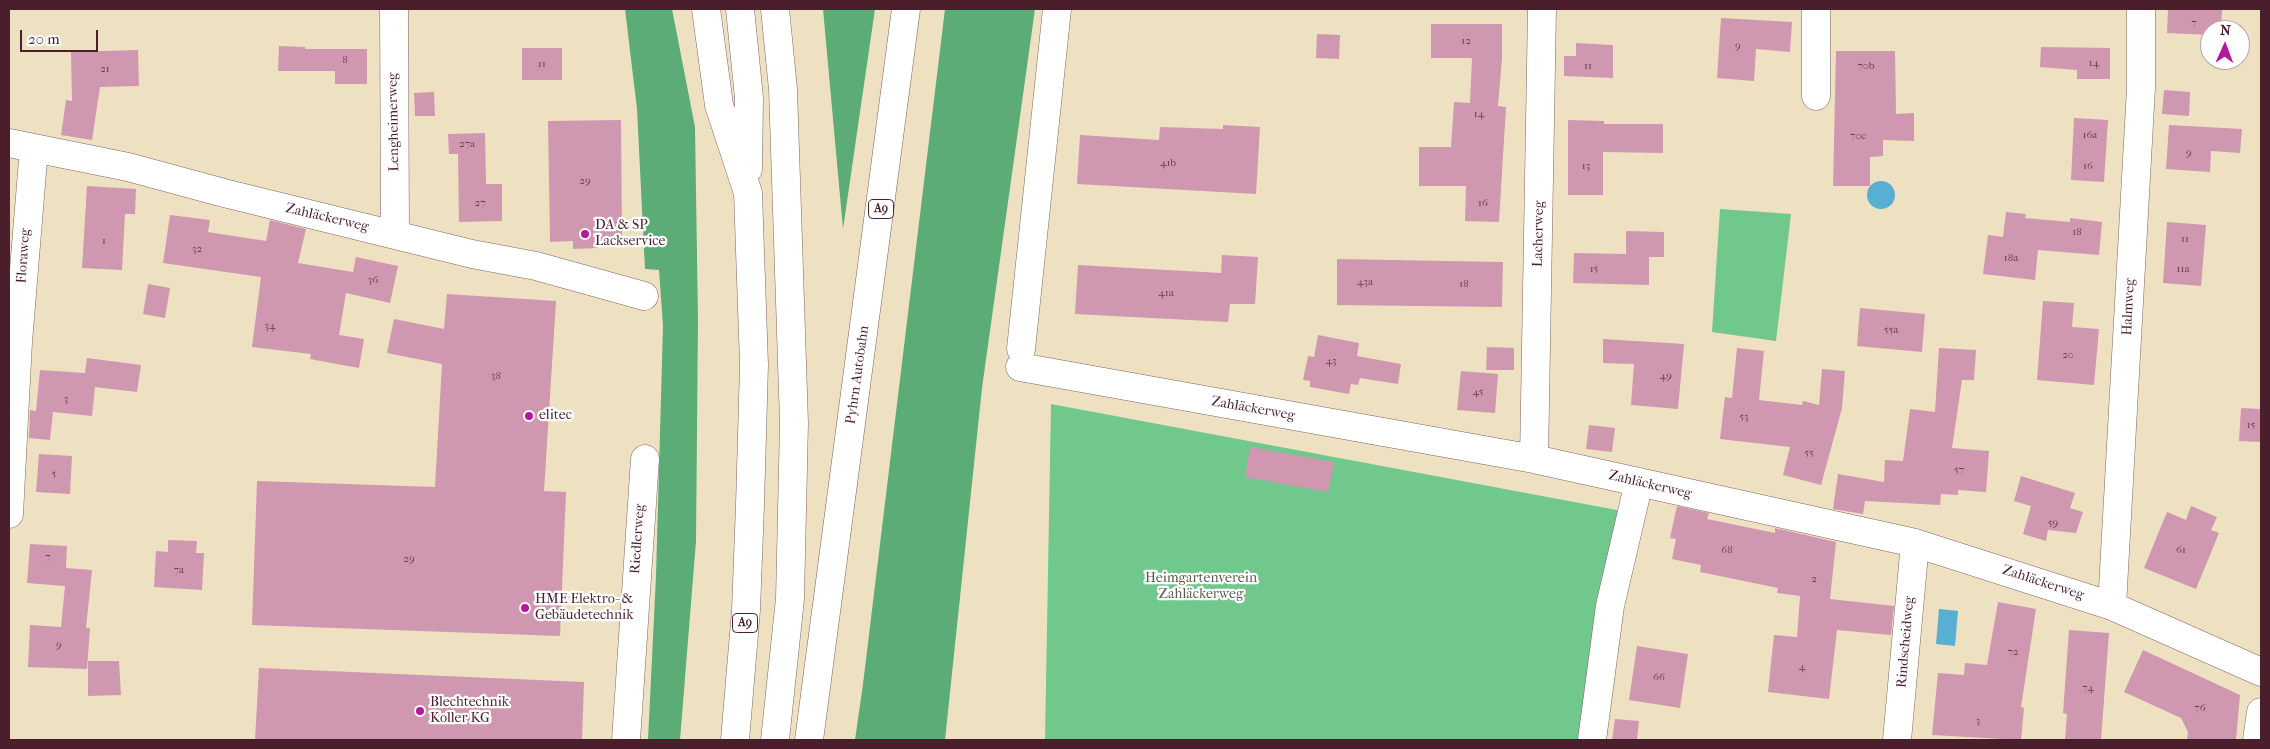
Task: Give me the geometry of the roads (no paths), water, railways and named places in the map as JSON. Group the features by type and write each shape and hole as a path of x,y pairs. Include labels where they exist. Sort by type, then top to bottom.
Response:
{"main road":[{"name":"Lengheimerweg","path":"394,9 395,234"},
{"name":"A9","path":"706,9 719,105 748,192 754,366 752,445 746,610 734,740"},
{"path":"740,9 749,98 748,192"},
{"path":"775,740 790,599 794,423 783,88 776,9"},
{"name":"Pyhrn Autobahn","path":"809,740 906,9"},
{"name":"Zahläckerweg","path":"1057,9 1021,358 1534,459 1915,543 2112,606 2261,672"},
{"name":"Lacherweg","path":"1534,459 1542,9"},
{"path":"1816,9 1816,96"},
{"name":"Halmweg","path":"2112,606 2141,88 2141,9"},
{"name":"Zahläckerweg","path":"21,145 128,167 224,193 472,254 536,266 644,296"},
{"name":"Floraweg","path":"9,514 20,323 21,145"},
{"name":"Riedlerweg","path":"626,740 645,459"},
{"path":"1592,740 1610,606 1639,482"},
{"name":"Rindscheidweg","path":"1897,740 1915,543"},
{"path":"2257,740 2261,712"}],"water":[{"path":"1881,181 1891,185 1895,195 1891,205 1881,209 1871,205 1867,195 1871,185"},
{"path":"1939,609 1958,611 1955,646 1936,644"}],"place":[{"name":"DA & SP Lackservice","path":"585,234"},
{"name":"elitec","path":"529,416"},
{"name":"HME Elektro- & Gebäudetechnik","path":"525,608"},
{"name":"Blechtechnik Koller KG","path":"420,711"}],"park label":[{"name":"Heimgartenverein Zahläckerweg","path":"1201,588"}]}
